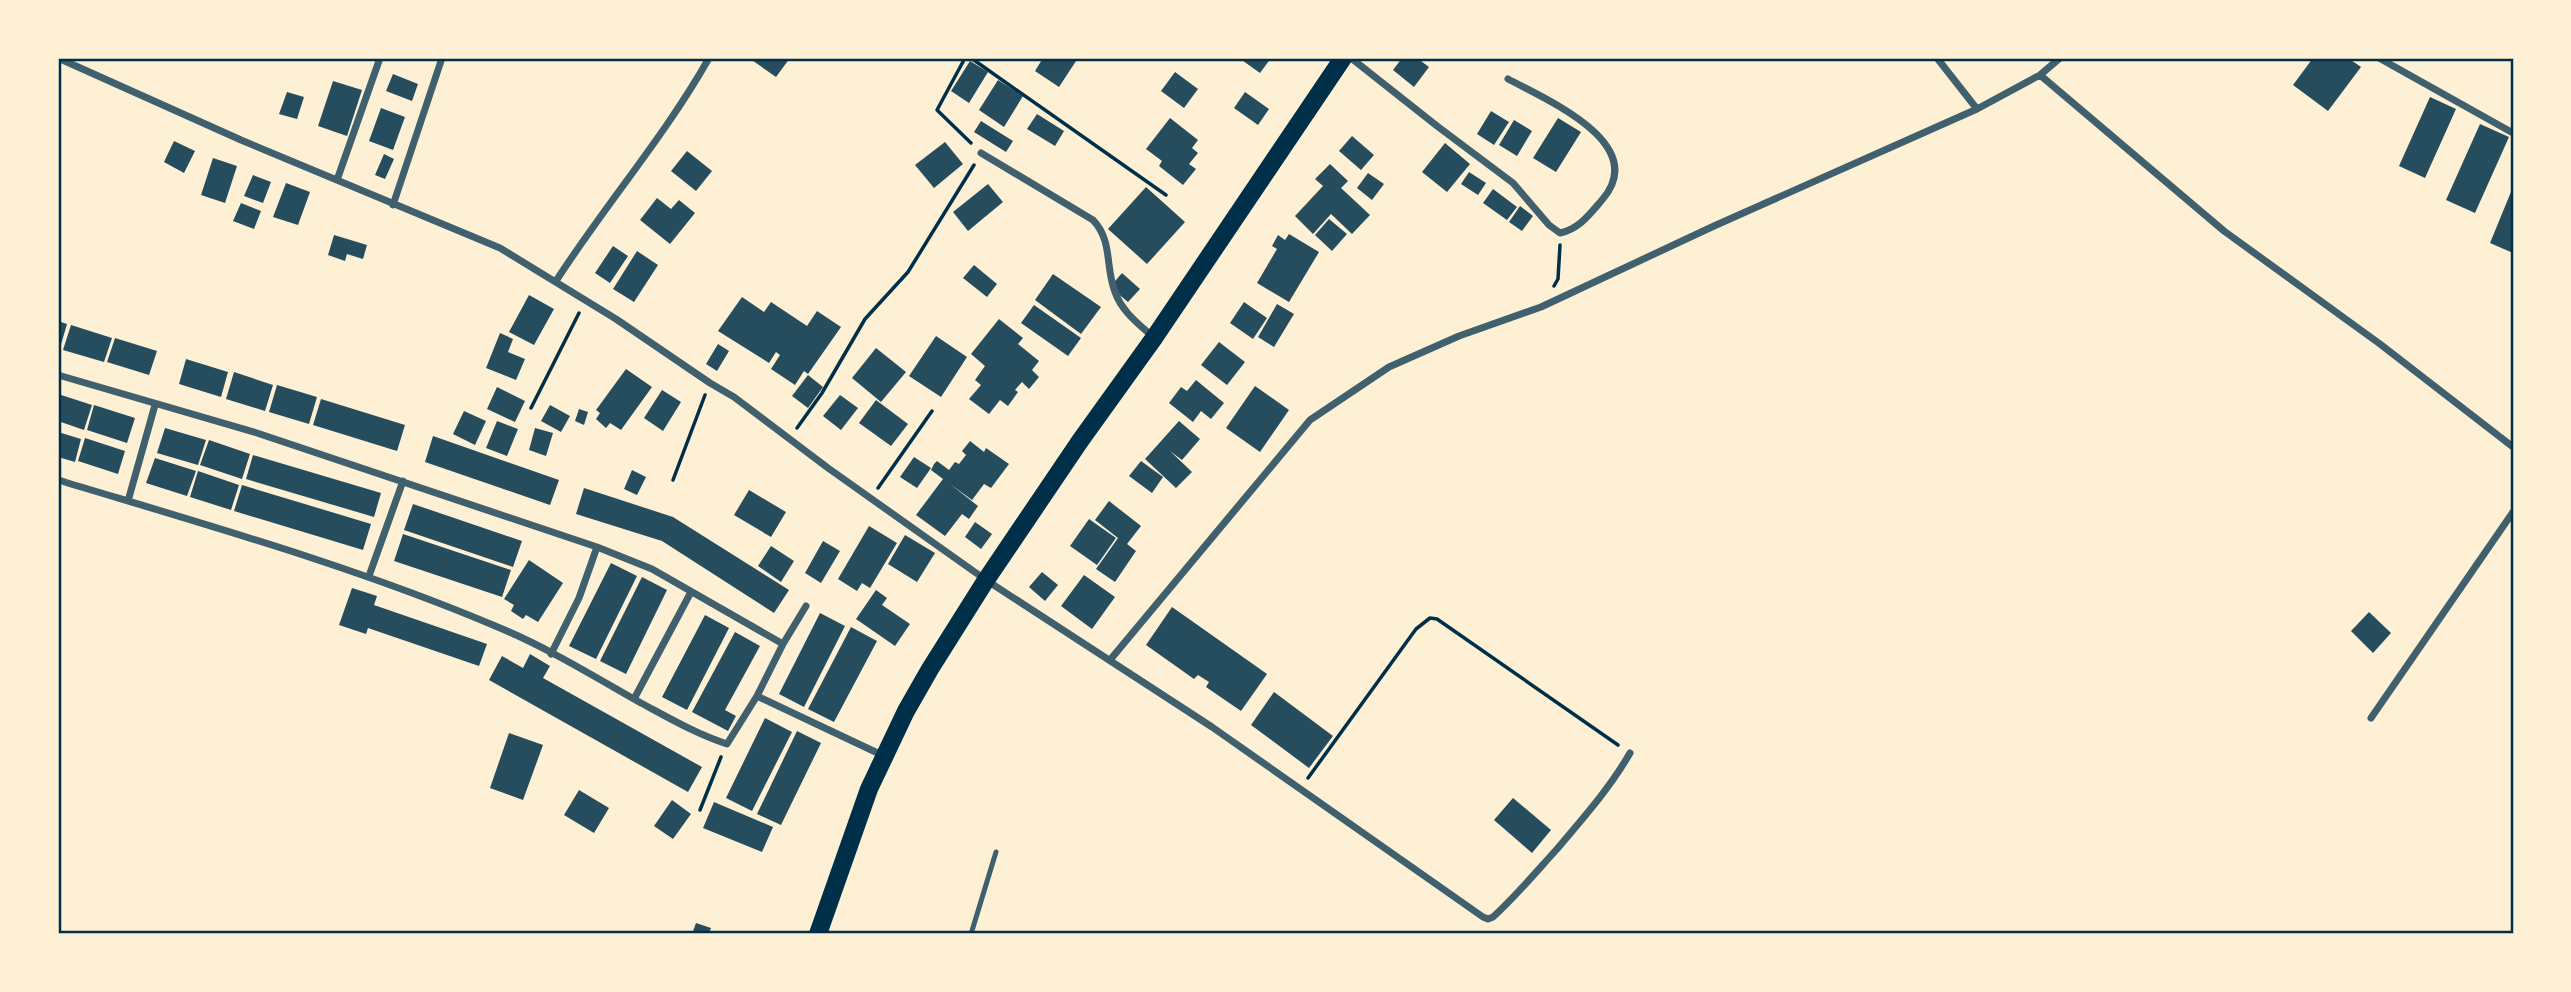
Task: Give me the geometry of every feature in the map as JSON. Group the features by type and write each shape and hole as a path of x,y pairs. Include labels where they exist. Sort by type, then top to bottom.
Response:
{"main road":[{"path":"818,934 860,814 884,756 930,669 986,580 1343,58"}],"street":[{"path":"58,58 393,205 500,248 556,281 734,397 986,580 1300,788 1461,903 1488,919 1499,912 1584,817 1615,779 1630,753"},
{"path":"337,180 380,58"},
{"path":"393,205 442,58"},
{"path":"556,281 592,226 680,106 709,58"},
{"path":"1352,58 1513,183 1549,225 1560,233 1572,231 1611,189 1615,173 1609,151 1581,121 1508,79"},
{"path":"1937,58 1977,109"},
{"path":"1110,660 1310,420 1389,367 1459,336 1541,307 1714,226 1977,109 2040,75 2060,58"},
{"path":"2379,58 2513,133"},
{"path":"2040,75 2224,231 2380,344 2513,447"},
{"path":"981,153 1093,220 1101,229 1108,246 1114,292 1128,315 1154,338"},
{"path":"58,375 257,433 597,547 652,569 783,644"},
{"path":"128,501 155,405"},
{"path":"58,480 369,576 504,629 681,725 727,744 757,696 806,606"},
{"path":"369,576 403,481"},
{"path":"2371,718 2513,512"},
{"path":"551,654 579,597 597,547"},
{"path":"634,699 691,592"},
{"path":"757,696 884,756"}],"lane":[{"path":"971,934 996,852"}],"path":[{"path":"789,439 822,393 865,319 908,272 981,153 937,110 965,58"},
{"path":"971,58 1166,195"},
{"path":"1541,307 1558,279 1560,233"},
{"path":"531,408 585,302"},
{"path":"673,480 710,383"},
{"path":"871,499 932,411"},
{"path":"1300,788 1416,629 1430,618 1437,619 1630,753"},
{"path":"700,810 727,744"}],"building":[{"path":"749,58 790,58 776,77"},
{"path":"1043,58 1078,58 1059,87 1035,71"},
{"path":"1239,58 1271,58 1260,73"},
{"path":"1402,58 1417,58 1429,67 1414,87 1393,70"},
{"path":"2313,58 2348,58 2361,67 2328,111 2293,85"},
{"path":"970,61 988,72 969,103 951,91"},
{"path":"1175,72 1198,89 1184,108 1161,91"},
{"path":"393,74 418,84 412,101 386,91"},
{"path":"998,80 1023,96 1004,127 979,110"},
{"path":"333,81 362,90 347,136 318,126"},
{"path":"287,92 304,97 297,119 279,114"},
{"path":"1245,92 1269,109 1258,125 1234,108"},
{"path":"2430,97 2456,109 2425,178 2399,166"},
{"path":"381,108 405,117 393,150 369,141"},
{"path":"1491,111 1509,122 1494,145 1477,134"},
{"path":"1037,114 1064,131 1055,146 1027,129"},
{"path":"1170,118 1198,140 1192,148 1198,153 1189,164 1196,169 1183,185 1159,166 1162,161 1146,149"},
{"path":"1558,118 1581,132 1556,172 1533,158"},
{"path":"1514,120 1532,131 1517,156 1499,145"},
{"path":"981,121 1013,141 1006,152 974,132"},
{"path":"2480,124 2509,137 2475,213 2446,200"},
{"path":"1352,136 1374,155 1361,170 1339,151"},
{"path":"174,141 195,151 184,173 164,162"},
{"path":"945,142 963,164 934,188 915,165"},
{"path":"1445,143 1470,164 1447,192 1422,172"},
{"path":"687,151 712,171 696,191 671,171"},
{"path":"384,154 394,159 385,179 375,175"},
{"path":"213,158 237,166 225,203 201,195"},
{"path":"1330,164 1348,181 1341,188 1370,215 1352,234 1331,214 1313,234 1295,216 1323,186 1315,179"},
{"path":"1469,172 1486,183 1478,195 1461,184"},
{"path":"1368,173 1384,184 1372,200 1357,188"},
{"path":"253,175 271,182 263,203 244,196"},
{"path":"286,183 310,192 298,225 273,217"},
{"path":"988,184 1003,202 968,231 953,212"},
{"path":"1146,187 1185,222 1147,264 1108,229"},
{"path":"2513,187 2513,253 2490,243"},
{"path":"1493,189 1517,207 1507,220 1483,203"},
{"path":"657,198 671,209 679,200 695,213 670,244 640,220"},
{"path":"241,203 261,211 254,229 233,221"},
{"path":"1520,206 1533,216 1522,231 1509,222"},
{"path":"1329,219 1347,234 1332,251 1315,235"},
{"path":"1289,234 1319,252 1289,302 1257,283 1277,249 1272,246 1278,235 1285,240"},
{"path":"334,235 367,245 363,259 347,254 345,261 328,255"},
{"path":"613,246 628,256 610,283 595,273"},
{"path":"637,251 658,265 634,302 613,289"},
{"path":"974,265 997,284 987,297 963,278"},
{"path":"1122,273 1140,289 1128,302 1110,287"},
{"path":"1053,274 1101,307 1081,334 1035,300"},
{"path":"529,295 554,309 534,345 509,332"},
{"path":"742,297 764,312 771,302 807,326 817,311 841,327 808,374 804,371 795,385 771,369 780,355 776,352 769,363 718,331"},
{"path":"1244,302 1267,318 1253,339 1230,323"},
{"path":"1277,304 1294,314 1274,347 1258,337"},
{"path":"1034,305 1081,338 1068,356 1021,323"},
{"path":"999,319 1023,338 1018,344 1039,361 1032,370 1039,377 1029,389 1022,382 1008,406 1000,400 989,414 969,399 981,385 975,380 985,366 971,354"},
{"path":"58,321 67,324 60,348 58,348"},
{"path":"71,325 112,338 104,362 63,350"},
{"path":"500,333 513,339 508,352 525,359 516,380 486,368"},
{"path":"936,336 967,357 941,397 909,376"},
{"path":"115,338 157,351 149,375 107,362"},
{"path":"1219,342 1245,362 1227,385 1201,365"},
{"path":"718,344 729,351 717,371 706,364"},
{"path":"876,348 906,372 881,402 852,378"},
{"path":"186,359 228,372 221,397 179,384"},
{"path":"626,369 652,387 621,430 610,423 606,428 596,419 600,413 596,410"},
{"path":"234,372 273,385 265,411 226,399"},
{"path":"808,375 823,387 808,408 792,396"},
{"path":"1196,380 1224,403 1211,419 1201,411 1193,422 1169,403 1181,387 1187,391"},
{"path":"277,385 317,397 309,424 269,412"},
{"path":"1255,386 1289,410 1260,452 1226,428"},
{"path":"497,387 525,401 515,422 487,409"},
{"path":"662,390 681,402 663,431 644,418"},
{"path":"58,394 92,405 84,430 58,421"},
{"path":"840,395 858,408 841,430 823,416"},
{"path":"321,399 405,425 397,451 313,425"},
{"path":"876,400 908,424 891,446 859,423"},
{"path":"94,405 135,418 127,443 87,430"},
{"path":"550,405 570,416 561,432 541,421"},
{"path":"579,409 588,412 584,425 575,421"},
{"path":"464,411 486,421 475,445 453,434"},
{"path":"497,421 518,429 507,456 486,448"},
{"path":"1179,421 1200,439 1182,460 1170,451 1192,472 1176,488 1145,459"},
{"path":"165,428 206,440 198,465 157,453"},
{"path":"535,428 553,433 546,456 529,450"},
{"path":"58,432 81,439 75,462 58,457"},
{"path":"433,436 559,480 550,505 425,462"},
{"path":"85,438 125,451 118,474 78,461"},
{"path":"209,440 250,454 242,479 200,465"},
{"path":"970,441 984,452 986,448 1009,464 991,488 984,484 972,500 950,484 978,506 969,519 962,514 945,536 916,515 943,479 931,470 934,464 937,461 949,470 955,462 959,464 966,455 962,451"},
{"path":"253,455 381,493 374,517 246,479"},
{"path":"914,457 931,468 917,488 900,477"},
{"path":"155,458 196,471 187,496 146,483"},
{"path":"1141,461 1163,477 1152,493 1129,476"},
{"path":"632,470 646,477 637,495 624,489"},
{"path":"198,471 239,485 231,510 190,497"},
{"path":"242,485 371,524 363,550 234,511"},
{"path":"584,488 673,517 789,590 774,613 662,541 576,514"},
{"path":"749,490 786,512 771,537 734,515"},
{"path":"1109,501 1141,526 1127,544 1136,551 1115,582 1096,569 1118,538 1095,520"},
{"path":"413,504 522,541 513,567 404,530"},
{"path":"1089,519 1116,538 1097,565 1070,546"},
{"path":"975,522 992,534 981,549 965,537"},
{"path":"869,526 897,543 870,588 862,583 857,591 838,579"},
{"path":"403,534 511,570 502,597 394,561"},
{"path":"905,535 935,553 917,582 888,564"},
{"path":"823,541 840,551 821,583 805,573"},
{"path":"771,546 794,561 781,582 758,566"},
{"path":"529,560 563,583 538,622 526,615 523,619 511,611 514,605 504,599"},
{"path":"611,563 637,576 596,659 569,646"},
{"path":"1042,572 1058,585 1045,601 1029,587"},
{"path":"1084,575 1115,597 1092,629 1061,606"},
{"path":"642,577 667,590 626,674 600,661"},
{"path":"352,588 377,596 374,605 487,644 479,666 368,628 366,634 339,625"},
{"path":"876,590 887,598 882,605 910,624 895,646 856,619"},
{"path":"1172,607 1267,674 1241,711 1206,687 1209,682 1198,675 1194,679 1146,645"},
{"path":"2369,612 2391,633 2373,653 2351,631"},
{"path":"820,613 845,626 804,707 779,694"},
{"path":"705,615 729,628 687,710 662,697"},
{"path":"851,627 877,641 834,722 808,709"},
{"path":"735,632 760,646 725,710 736,716 728,731 692,712"},
{"path":"530,654 550,666 543,678 702,767 688,792 489,680 502,656 523,668"},
{"path":"1274,692 1333,736 1309,768 1251,725"},
{"path":"765,718 792,732 752,811 726,798"},
{"path":"797,731 821,743 781,825 757,814"},
{"path":"509,733 543,745 523,800 490,788"},
{"path":"579,790 609,808 594,833 564,815"},
{"path":"1513,798 1551,830 1532,853 1494,820"},
{"path":"672,800 691,814 673,839 654,826"},
{"path":"714,802 773,827 762,852 703,828"},
{"path":"696,923 711,928 709,934 692,934"}]}
